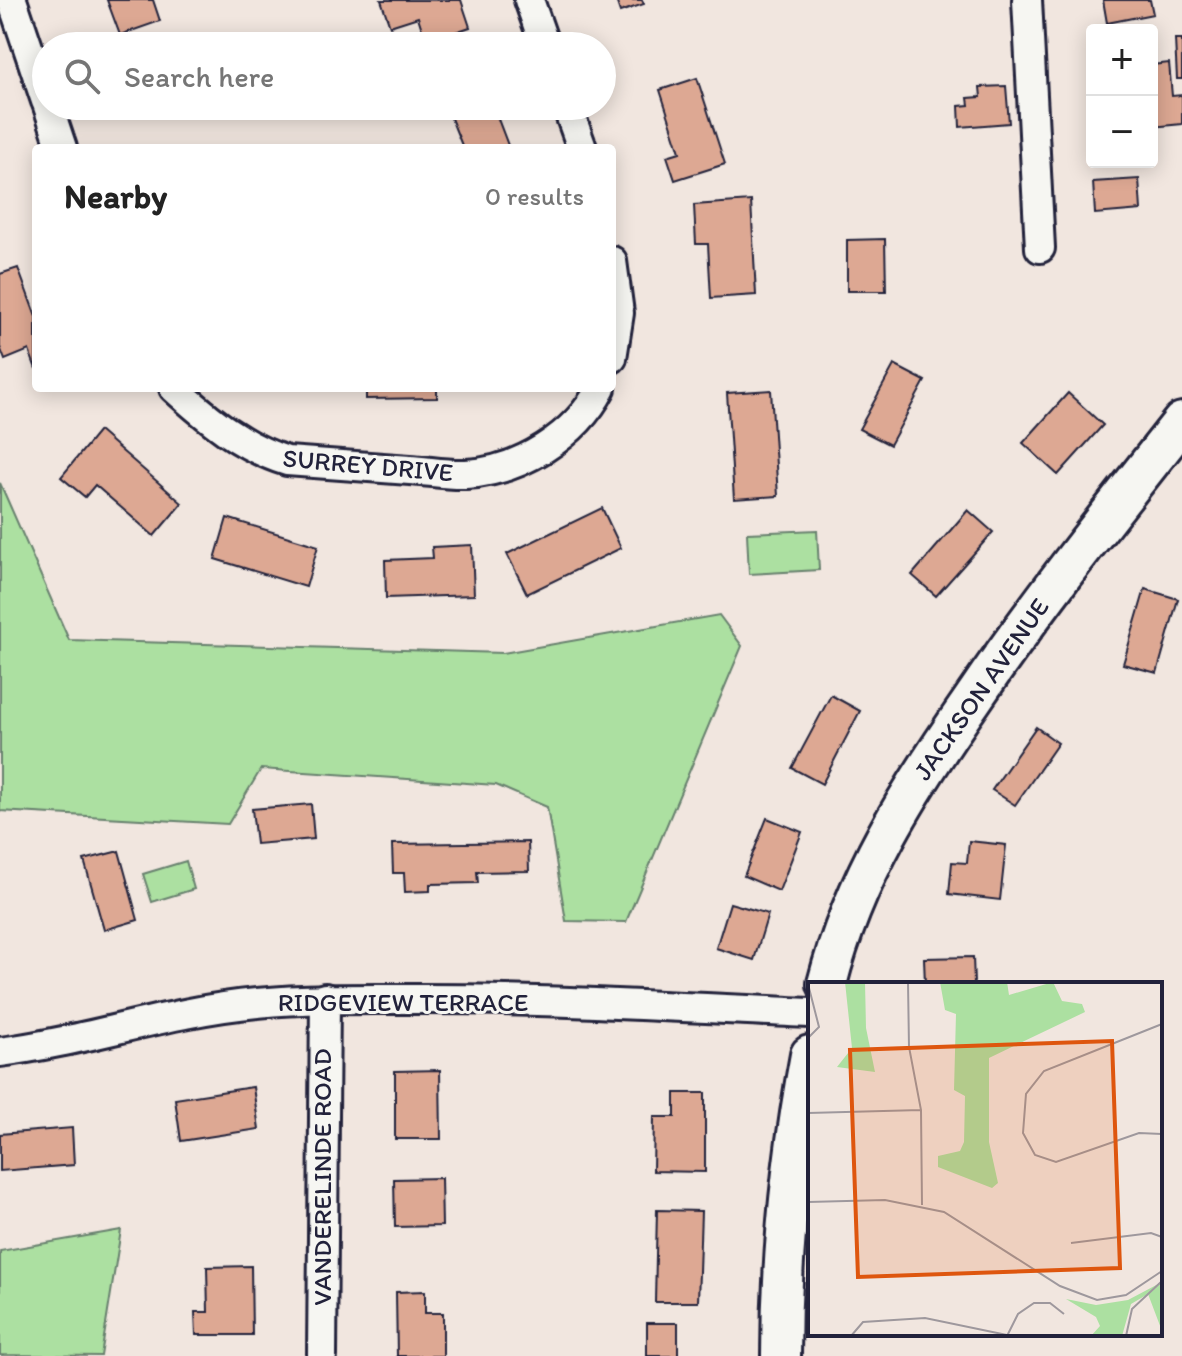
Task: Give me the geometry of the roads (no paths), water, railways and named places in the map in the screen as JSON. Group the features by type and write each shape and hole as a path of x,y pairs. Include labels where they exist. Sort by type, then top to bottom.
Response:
{"street":[{"path":"12,0 32,59"},
{"path":"529,0 540,32"},
{"path":"1027,0 1040,248"},
{"path":"53,120 61,144"},
{"path":"572,120 581,144"},
{"path":"616,291 619,313 616,332"},
{"name":"SURREY DRIVE","path":"179,392 238,441 261,453 287,461 466,474 521,459 560,438 582,417 598,392"},
{"name":"JACKSON AVENUE","path":"828,982 861,888 912,788 1008,646 1182,422"},
{"name":"RIDGEVIEW TERRACE","path":"0,1052 33,1048 189,1012 325,998 495,999 808,1013"},
{"name":"VANDERELINDE ROAD","path":"322,1356 325,998"},
{"path":"781,1356 787,1203 794,1139 808,1066"}]}
